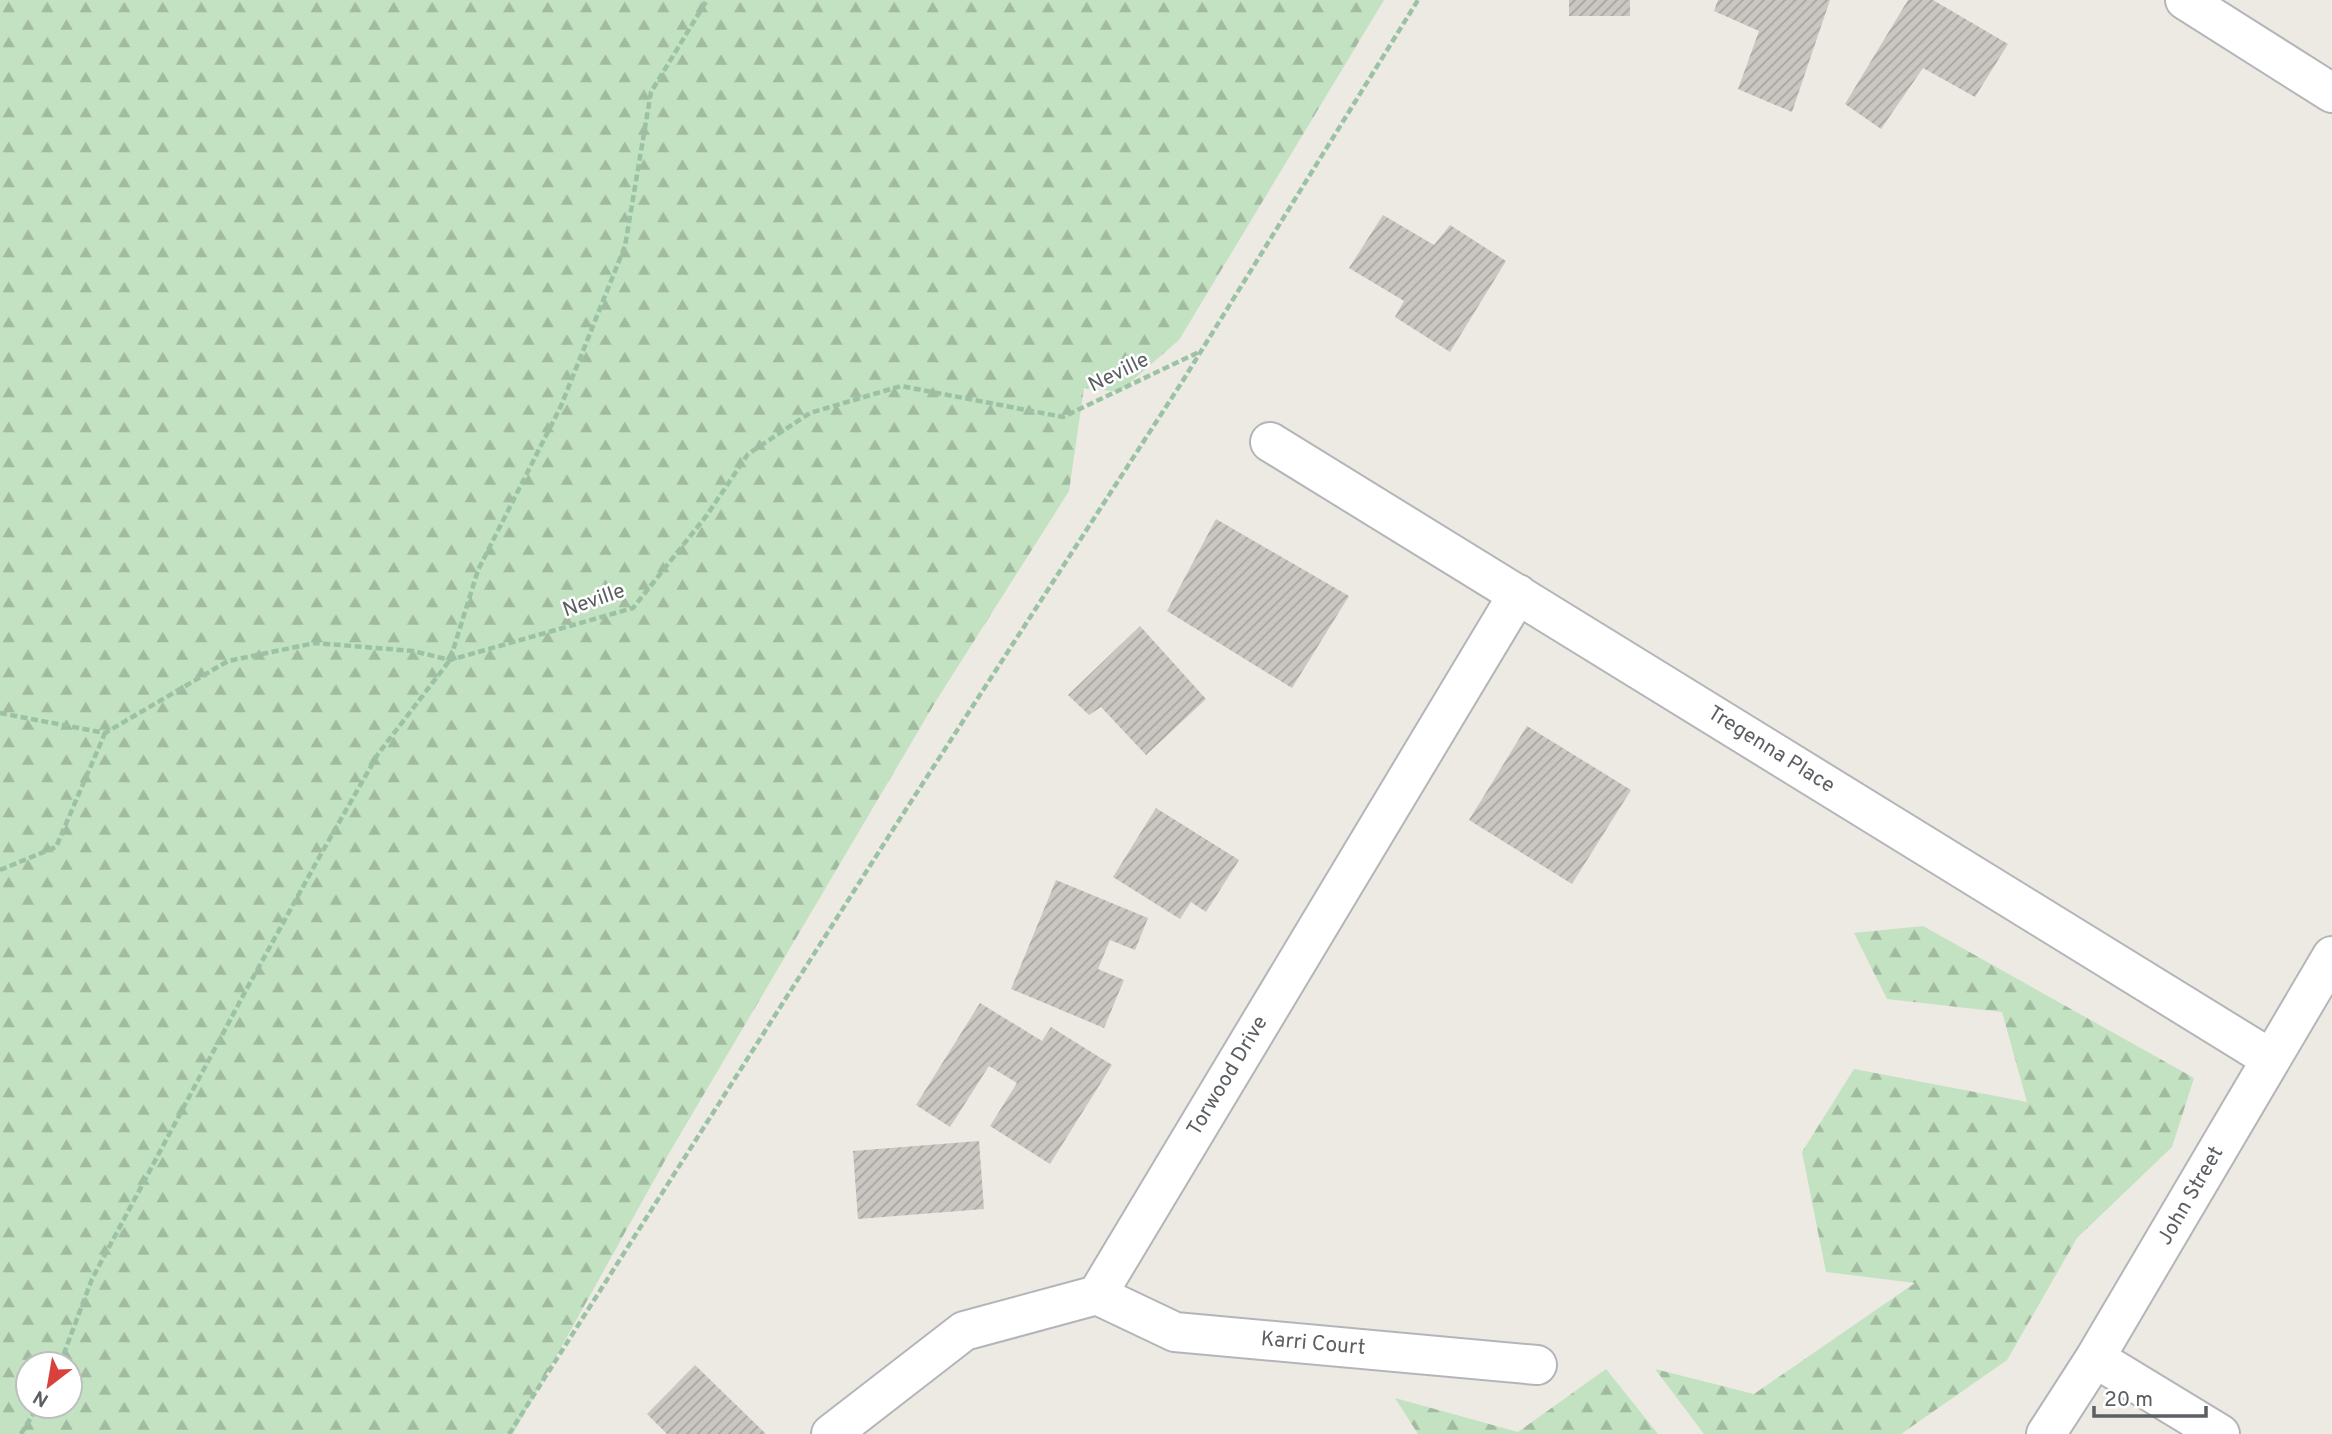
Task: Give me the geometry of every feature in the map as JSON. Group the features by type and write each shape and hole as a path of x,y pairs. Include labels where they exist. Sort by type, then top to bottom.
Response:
{"street":[{"path":"2185,0 2332,93"},
{"name":"Tregenna Place","path":"1270,442 2271,1059"},
{"name":"Torwood Drive","path":"1097,1295 1518,594"},
{"name":"John Street","path":"2046,1434 2095,1358 2332,956"},
{"path":"831,1434 964,1331 1097,1295"},
{"name":"Karri Court","path":"1097,1295 1175,1332 1536,1365"},
{"path":"2095,1358 2220,1434"}],"path":[{"path":"65,1350 92,1279 308,877 378,754 450,660 478,570 561,406 625,246 651,92 706,0"},
{"path":"509,1434 1202,350 1418,0"},
{"name":"Neville","path":"105,733 228,662 315,643 413,651 450,660 633,608 707,514 748,454 810,413 901,386 1063,417 1202,350"},
{"path":"0,713 105,733 56,847 0,870"}],"green space":[{"path":"0,0 1384,0 1179,340 1119,392 1084,388 1069,491 936,701 668,1155 513,1434 0,1434"},
{"path":"1923,926 2194,1078 2172,1147 2077,1238 2007,1360 1901,1434 1704,1434 1655,1369 1754,1394 1915,1283 1826,1272 1802,1152 1854,1069 2027,1102 2002,1012 1887,999 1854,933"},
{"path":"1606,1369 1658,1434 1418,1434 1395,1398 1518,1432"}],"building":[{"path":"1569,0 1630,0 1630,16 1569,16"},
{"path":"1718,0 1830,0 1792,112 1738,89 1759,31 1714,11"},
{"path":"1908,0 1933,0 2008,44 1975,97 1923,68 1881,129 1845,104"},
{"path":"1383,215 1434,245 1450,225 1506,261 1450,352 1395,317 1404,301 1349,268"},
{"path":"1216,519 1349,596 1292,688 1167,611"},
{"path":"1140,626 1206,699 1146,755 1101,707 1089,715 1068,695"},
{"path":"1527,726 1631,790 1572,884 1469,820"},
{"path":"1156,808 1239,860 1206,912 1191,902 1180,919 1113,877"},
{"path":"1056,880 1148,918 1135,950 1110,940 1098,969 1124,980 1104,1028 1011,989"},
{"path":"980,1003 1042,1041 1051,1027 1112,1065 1050,1164 990,1126 1017,1083 989,1066 950,1127 916,1105"},
{"path":"979,1141 984,1209 858,1219 853,1151"},
{"path":"695,1365 766,1434 667,1434 647,1414"}]}
